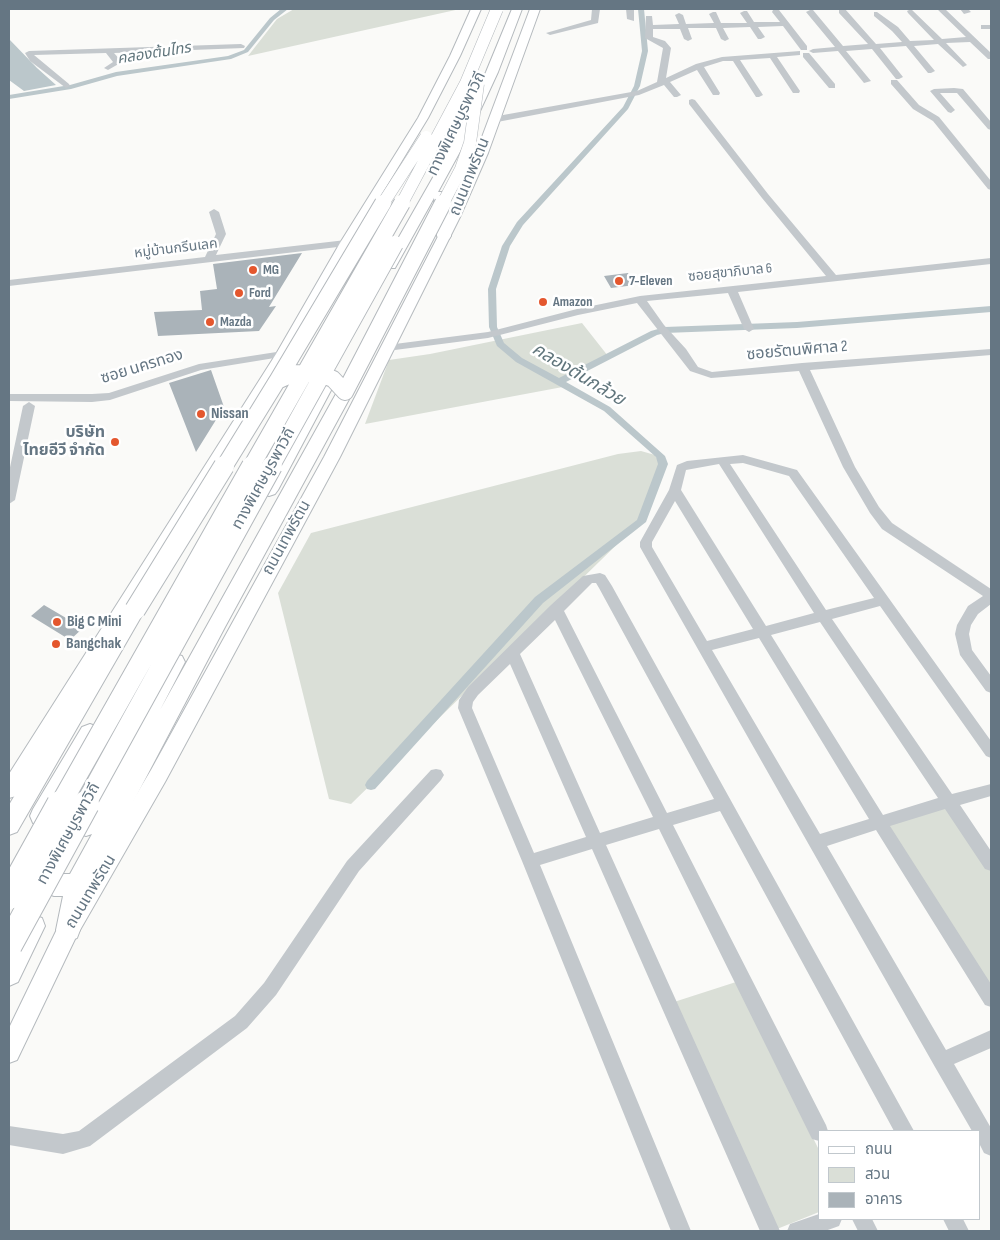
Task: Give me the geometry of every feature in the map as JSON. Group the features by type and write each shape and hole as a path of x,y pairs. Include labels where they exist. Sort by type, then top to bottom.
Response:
{"highway":[{"path":"9,872 338,309 436,134 462,82 493,9"},
{"name":"ทางพิเศษบูรพาวิถี","path":"9,896 131,677 472,84 497,9"},
{"name":"ทางพิเศษบูรพาวิถี","path":"9,945 156,675 410,217 509,9"},
{"name":"ถนนเทพรัตน","path":"9,974 66,885 399,250 440,178 482,96 517,9"},
{"path":"9,825 135,610 277,381 408,163 472,84"},
{"path":"68,930 66,885 215,627 345,392 462,169 470,143 472,84"},
{"path":"440,178 444,236"},
{"path":"277,381 295,373 320,374 333,379 345,392"}],"main road":[{"path":"9,790 283,354 346,243 423,118 455,56 476,9"},
{"name":"ถนนเทพรัตน","path":"9,1052 68,930 158,776 332,457 454,217 482,152 492,120 535,9"}],"street":[{"path":"550,33 595,21 596,9"},
{"path":"630,9 631,19"},
{"path":"941,9 991,57"},
{"path":"842,11 875,47 916,107 936,119 991,187"},
{"path":"911,11 963,66"},
{"path":"776,12 832,86"},
{"path":"810,12 866,81"},
{"path":"744,13 761,38"},
{"path":"713,14 725,39"},
{"path":"877,14 895,29 931,71"},
{"path":"680,15 688,39"},
{"path":"663,82 667,48 665,45 649,38 649,22 684,26 786,24"},
{"path":"492,120 635,94 699,66 722,59 772,55 781,51 805,52 941,43 972,39"},
{"path":"66,86 33,59 29,53 241,46"},
{"path":"108,68 118,62 111,56 110,51"},
{"path":"772,55 796,91"},
{"path":"735,58 759,94"},
{"path":"699,66 716,92"},
{"path":"663,82 677,95"},
{"path":"950,110 934,91 954,90 960,92 991,127"},
{"path":"692,102 765,196 832,277"},
{"path":"209,259 221,234 214,212"},
{"name":"หมู่บ้านกรีนเลค","path":"9,283 346,243"},
{"name":"ซอยสุขาภิบาล 6","path":"387,348 488,335 578,312 640,299 991,260"},
{"path":"731,288 749,329"},
{"name":"ซอยรัตนพิศาล 2","path":"640,299 660,327 670,336 694,368 702,373 711,375 802,366 991,352"},
{"name":"ซอย นครทอง","path":"9,398 92,398 110,396 199,367 283,354"},
{"path":"802,366 849,467 874,510 888,526 903,538 991,596 973,610 964,625 962,634 965,651 991,687"},
{"path":"9,500 15,439 29,406"},
{"path":"991,752 793,473 743,459 722,460 687,465 680,468 675,490 646,542 646,547 991,1146"},
{"path":"722,460 823,616 991,864"},
{"path":"675,490 879,822 991,999"},
{"path":"681,1231 530,861 465,708 466,700 473,691 588,578 600,578 903,1130"},
{"path":"703,647 882,601"},
{"path":"556,609 818,1130"},
{"path":"512,653 770,1231"},
{"path":"9,1136 63,1144 83,1139 240,1022 270,989 353,866 436,775"},
{"path":"816,842 949,800 991,790"},
{"path":"530,861 723,803"},
{"path":"941,1061 991,1039"},
{"path":"797,1231 829,1220"}],"green space":[{"path":"294,9 460,9 248,56 277,19"},
{"path":"582,323 608,356 565,380 568,386 365,424 389,360 430,354"},
{"path":"641,451 655,455 662,467 641,521 351,804 329,799 278,593 311,533 618,454"},
{"path":"947,802 991,865 991,996 881,823"},
{"path":"736,982 818,1148 818,1212 777,1229 674,1002"}],"shaded area":[{"path":"9,39 56,85 24,91 9,80"}],"building":[{"path":"302,253 269,307 276,306 259,331 158,336 154,312 202,310 200,291 217,289 213,264"},
{"name":"7-Eleven","path":"628,273 635,285 611,288 604,276"},
{"name":"Nissan","path":"211,370 224,407 196,452 169,383"},
{"name":"Big C Mini","path":"44,605 83,628 70,640 31,616"}],"waterway":[{"name":"คลองต้นไทร","path":"9,97 71,87 116,74 229,58 246,51 272,19 285,9"},
{"name":"คลองต้นกล้วย","path":"371,785 539,600 641,522 663,464 660,456 607,409 519,360 500,344 493,327 492,289 506,246 520,224 626,108 637,86 645,51 641,9"},
{"path":"559,382 654,333 665,330 797,325 991,309"}],"place":[{"name":"MG","path":"253,270"},
{"name":"7-Eleven","path":"619,281"},
{"name":"Ford","path":"239,293"},
{"name":"Amazon","path":"543,302"},
{"name":"Mazda","path":"210,322"},
{"name":"Nissan","path":"201,414"},
{"name":"บริษัท ไทยอีวี จำกัด","path":"115,442"},
{"name":"Big C Mini","path":"57,622"},
{"name":"Bangchak","path":"56,644"}]}
